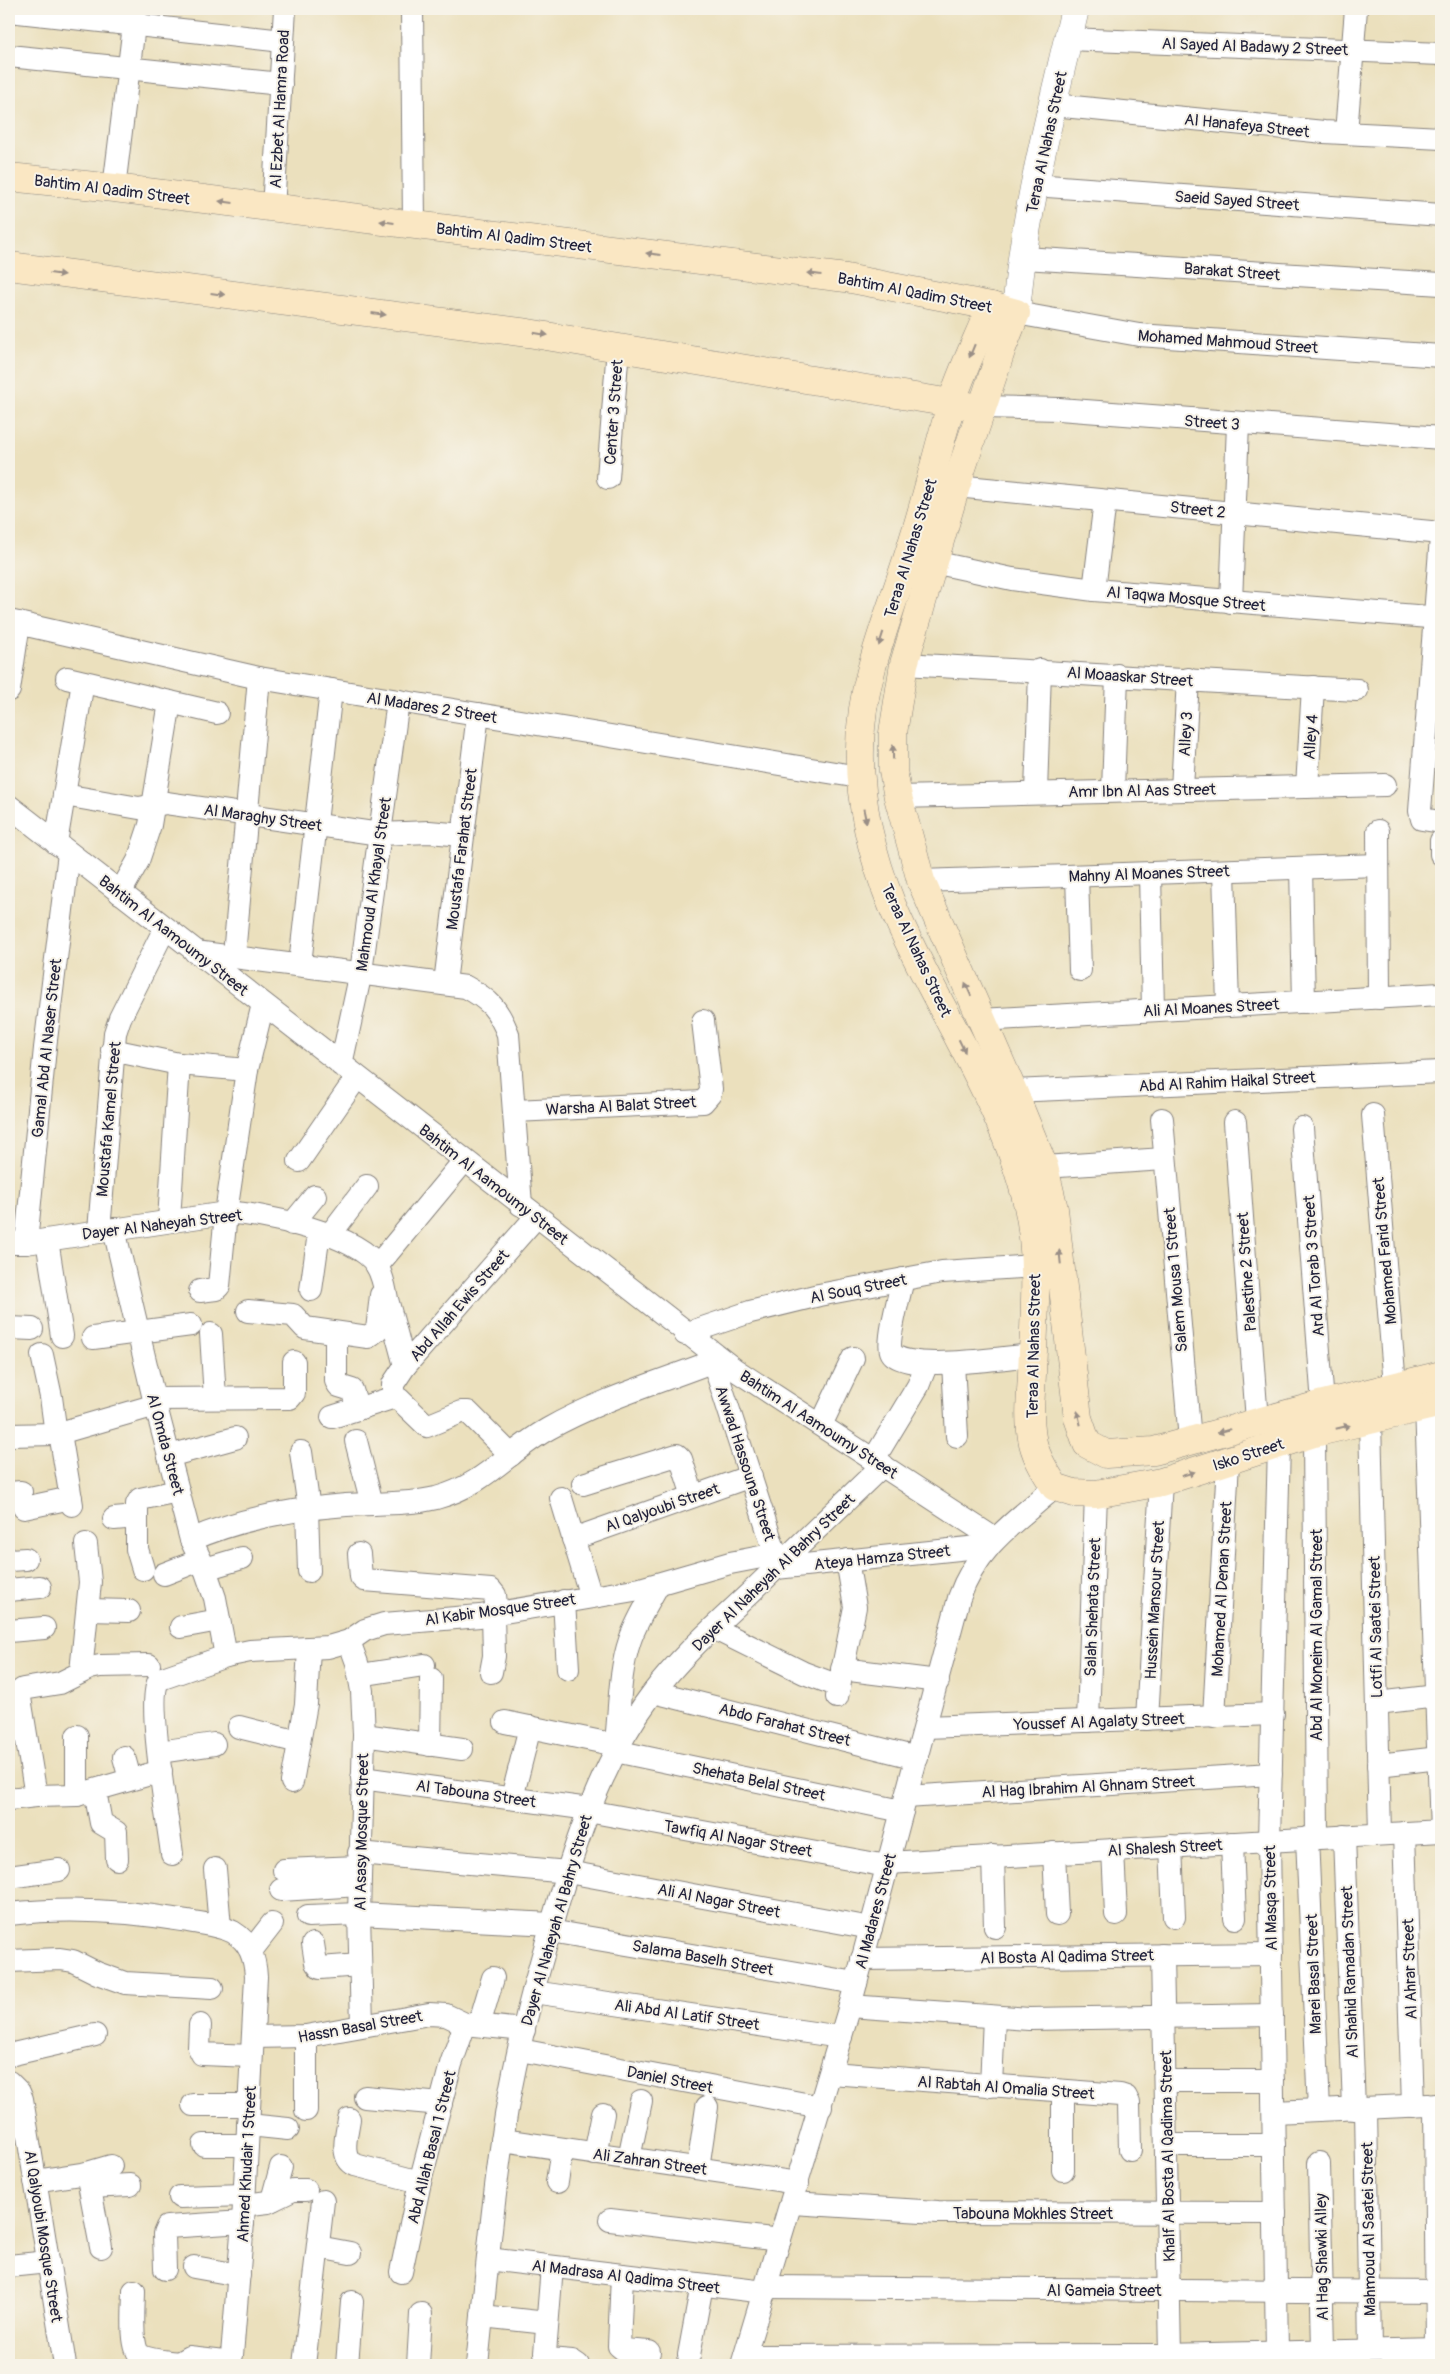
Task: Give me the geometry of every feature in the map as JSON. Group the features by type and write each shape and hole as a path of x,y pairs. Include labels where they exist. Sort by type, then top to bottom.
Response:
{"main road":[{"name":"Bahtim Al Qadim Street","path":"9,177 414,224 846,278 991,306 1016,313"},
{"path":"9,266 528,332 984,408"},
{"name":"Teraa Al Nahas Street","path":"991,306 951,403 929,489 871,670 862,720 859,776 864,814 876,860 893,907 988,1097 1020,1172 1029,1211 1035,1266 1032,1355 1033,1441 1042,1467 1055,1487"},
{"name":"Teraa Al Nahas Street","path":"1016,313 1002,348 984,408 956,486 904,664 893,733 893,771 920,881 1013,1091 1044,1167 1054,1209 1078,1418 1087,1444 1106,1454"},
{"path":"876,860 912,850"},
{"name":"Isko Street","path":"1106,1454 1154,1451 1257,1421 1441,1375"},
{"name":"Isko Street","path":"1055,1487 1074,1494 1096,1494 1161,1482 1314,1433 1434,1405"}],"street":[{"name":"Al Ezbet Al Hamra Road","path":"273,208 285,9"},
{"path":"412,9 414,224"},
{"name":"Teraa Al Nahas Street","path":"1016,313 1034,185 1076,9"},
{"path":"1346,133 1356,9"},
{"path":"9,11 135,17 283,41"},
{"path":"114,188 135,17"},
{"name":"Al Sayed Al Badawy 2 Street","path":"1068,39 1441,54"},
{"path":"9,56 281,84"},
{"name":"Al Hanafeya Street","path":"1053,106 1346,133 1441,138"},
{"name":"Saeid Sayed Street","path":"1034,185 1441,215"},
{"name":"Teraa Al Nahas Street","path":"991,306 1021,267"},
{"name":"Barakat Street","path":"1021,267 1441,284"},
{"name":"Mohamed Mahmoud Street","path":"1016,313 1139,335 1441,356"},
{"name":"Center 3 Street","path":"608,478 618,346"},
{"name":"Street 3","path":"984,408 1059,409 1441,438"},
{"path":"1231,602 1238,424"},
{"name":"Street 2","path":"956,486 1441,535"},
{"path":"1094,590 1105,501"},
{"path":"1441,535 1438,617 1420,811 1422,819 1441,839"},
{"name":"Al Taqwa Mosque Street","path":"933,562 1012,579 1094,590 1438,617"},
{"path":"9,690 14,622"},
{"name":"Al Madares 2 Street","path":"14,622 259,678 859,776"},
{"name":"Al Moaaskar Street","path":"904,664 1040,670 1357,690"},
{"path":"1036,793 1040,670"},
{"path":"1113,791 1117,675"},
{"path":"234,955 259,678"},
{"name":"Gamal Abd Al Naser Street","path":"62,1336 28,1242 75,680 170,702"},
{"name":"Alley 3","path":"1182,789 1188,680"},
{"name":"Alley 4","path":"1306,787 1313,687"},
{"path":"300,964 331,690"},
{"name":"Mahmoud Al Khayal Street","path":"349,1071 398,701"},
{"path":"120,893 138,861 150,826 170,702 217,713"},
{"name":"Moustafa Farahat Street","path":"445,983 478,714"},
{"name":"Amr Ibn Al Aas Street","path":"898,797 1385,785"},
{"name":"Al Maraghy Street","path":"64,795 140,808 162,803 380,834 429,832 463,835"},
{"name":"Bahtim Al Aamoumy Street","path":"9,806 716,1360 879,1462 992,1543"},
{"path":"1378,830 1379,998"},
{"name":"Mahny Al Moanes Street","path":"920,881 1378,865"},
{"path":"1301,868 1304,1002"},
{"path":"1224,871 1228,1006"},
{"path":"1150,874 1153,1010"},
{"path":"1077,876 1080,970"},
{"name":"Moustafa Kamel Street","path":"106,1230 112,1050 120,1018 165,928"},
{"path":"195,952 234,955 445,983 466,987 485,997 500,1014 508,1034 515,1111 528,1211"},
{"name":"Ali Al Moanes Street","path":"981,1020 1441,994"},
{"path":"200,1291 216,1289 219,1286 226,1213 247,1070 263,1004"},
{"name":"Warsha Al Balat Street","path":"515,1111 703,1102 710,1094 711,1089 703,1021"},
{"path":"112,1050 179,1064 247,1070"},
{"path":"169,1220 179,1064"},
{"path":"299,1161 349,1071"},
{"name":"Abd Al Rahim Haikal Street","path":"1013,1091 1441,1072"},
{"name":"Mohamed Farid Street","path":"1373,1115 1394,1386"},
{"name":"Salem Mousa 1 Street","path":"1162,1119 1190,1440"},
{"name":"Palestine 2 Street","path":"1235,1122 1257,1421"},
{"name":"Ard Al Torab 3 Street","path":"1302,1128 1323,1404"},
{"path":"1044,1167 1164,1159"},
{"path":"248,1311 294,1314 297,1316 300,1325 307,1329 368,1337 375,1333 377,1330 380,1274 464,1161"},
{"path":"312,1290 324,1234 367,1186"},
{"path":"292,1224 315,1196"},
{"name":"Abd Allah Ewis Street","path":"393,1398 393,1384 405,1366 528,1211"},
{"name":"Dayer Al Naheyah Street","path":"28,1242 226,1213 263,1215 324,1234 356,1245 364,1251 380,1274 405,1366"},
{"name":"Al Omda Street","path":"106,1230 137,1331 178,1491 215,1598 226,1656"},
{"name":"Al Souq Street","path":"685,1334 767,1308 818,1295 942,1272 1035,1266"},
{"path":"903,1279 891,1350 899,1360 927,1363 1032,1355"},
{"path":"9,1328 32,1329"},
{"path":"93,1338 137,1331 201,1330 215,1398"},
{"path":"336,1333 336,1381 339,1386 352,1390 358,1409"},
{"path":"18,1498 72,1502 42,1355"},
{"path":"821,1425 853,1358"},
{"path":"178,1491 140,1500 137,1504 137,1549 154,1571 199,1556 248,1519 308,1509 413,1502 456,1491 495,1469 532,1438 564,1421 716,1360"},
{"name":"Awwad Hassouna Street","path":"716,1360 777,1562"},
{"path":"9,1435 58,1433 155,1402 215,1398 290,1398 294,1393 294,1362"},
{"path":"953,1362 957,1436"},
{"name":"Dayer Al Naheyah Al Bahry Street","path":"477,2365 502,2140 522,2040 533,1992 568,1872 589,1810 616,1748 654,1692 777,1562 879,1462 918,1386 927,1363"},
{"path":"332,1417 393,1398 399,1399 427,1426 461,1412 471,1413 511,1455"},
{"path":"1434,1405 1441,1830"},
{"name":"Lotfi Al Saatei Street","path":"1370,1420 1380,1834"},
{"name":"Abd Al Moneim Al Gamal Street","path":"1312,1838 1314,1433"},
{"path":"169,1456 235,1438"},
{"path":"356,1441 372,1504"},
{"name":"Al Masqa Street","path":"1277,2352 1269,1841 1279,1444"},
{"path":"301,1452 308,1509 309,1571"},
{"path":"583,1484 677,1455 681,1458 693,1496"},
{"name":"Mohamed Al Denan Street","path":"1214,1717 1228,1462"},
{"name":"Al Qalyoubi Street","path":"573,1539 750,1476"},
{"name":"Hussein Mansour Street","path":"1147,1719 1161,1482"},
{"name":"Al Madares Street","path":"744,2361 831,2073 966,1579 975,1561 992,1543 1055,1487"},
{"name":"Salah Shehata Street","path":"1088,1721 1096,1494"},
{"path":"561,1498 590,1596"},
{"path":"114,1519 137,1517"},
{"name":"Ateya Hamza Street","path":"777,1562 847,1560 992,1543"},
{"path":"81,1672 90,1582 86,1544"},
{"path":"359,1554 361,1577 364,1580 491,1590 495,1595 494,1656 491,1672"},
{"path":"199,1556 242,1558"},
{"path":"840,1684 855,1608 847,1560"},
{"name":"Al Kabir Mosque Street","path":"160,1761 154,1720 154,1690 157,1682 226,1656 250,1651 328,1647 349,1641 365,1630 384,1624 495,1613 658,1585 730,1563 777,1562"},
{"path":"616,1748 622,1679 630,1641 642,1612 658,1585"},
{"path":"9,1590 40,1587"},
{"path":"564,1601 568,1670"},
{"path":"88,1610 129,1611"},
{"path":"181,1627 219,1620"},
{"path":"9,1631 44,1628"},
{"path":"713,1628 804,1673 840,1684 938,1681"},
{"name":"Al Asasy Mosque Street","path":"349,1641 360,1675 364,1735 359,1868 362,2025"},
{"path":"292,1782 306,1704 309,1648"},
{"path":"36,1796 18,1694 23,1689 60,1683 81,1672 100,1666 149,1665"},
{"path":"360,1675 427,1672 430,1745"},
{"name":"Abdo Farahat Street","path":"654,1692 917,1758"},
{"path":"1377,1704 1438,1703"},
{"name":"Youssef Al Agalaty Street","path":"926,1727 1272,1714"},
{"name":"Shehata Belal Street","path":"505,1722 616,1748 904,1804"},
{"path":"240,1727 299,1742"},
{"path":"512,1798 530,1727"},
{"path":"364,1735 462,1750"},
{"path":"77,1736 86,1793 101,1824 116,1832 117,1859"},
{"path":"9,1799 86,1793 130,1779 160,1761 214,1744"},
{"path":"124,1757 130,1779"},
{"path":"160,1761 172,1854"},
{"path":"1378,1765 1440,1770"},
{"name":"Al Hag Ibrahim Al Ghnam Street","path":"904,1804 1271,1774"},
{"name":"Al Tabouna Street","path":"362,1778 589,1810"},
{"name":"Tawfiq Al Nagar Street","path":"589,1810 888,1864"},
{"name":"Al Shalesh Street","path":"888,1864 993,1856 1441,1830"},
{"name":"Al Ahrar Street","path":"1404,1832 1430,2105"},
{"name":"Al Shahid Ramadan Street","path":"1344,1836 1360,2108"},
{"name":"Marei Basal Street","path":"1312,1838 1319,2110"},
{"path":"1232,1843 1235,1918"},
{"path":"1171,1846 1174,1917"},
{"path":"1113,1850 1116,1914"},
{"path":"1054,1853 1057,1914"},
{"path":"993,1856 995,1927"},
{"name":"Ali Al Nagar Street","path":"282,1880 359,1868 568,1872 871,1928"},
{"path":"215,1869 220,1927"},
{"path":"9,1877 59,1870"},
{"path":"9,1914 72,1910 166,1918 220,1927 244,1940 251,1951 272,1924"},
{"name":"Salama Baselh Street","path":"308,1916 359,1914 551,1928 856,1984"},
{"path":"314,1944 316,1963 320,1968 360,1965"},
{"name":"Ahmed Khudair 1 Street","path":"176,2364 189,2357 225,2360 230,2358 244,2208 256,1977 256,1964 251,1951"},
{"name":"Al Bosta Al Qadima Street","path":"862,1959 1271,1954"},
{"name":"Khalf Al Bosta Al Qadima Street","path":"1162,1955 1170,2290 1165,2359"},
{"path":"9,1961 60,1959 73,1961 97,1974 125,1983 212,1988"},
{"name":"Abd Allah Basal 1 Street","path":"401,2272 420,2182 441,2104 493,1978"},
{"name":"Ali Abd Al Latif Street","path":"533,1992 841,2037"},
{"path":"850,2006 1029,2019 1272,2015"},
{"name":"Hassn Basal Street","path":"200,2025 199,2048 202,2054 429,2014 446,2015 522,2040"},
{"path":"991,2086 994,2017"},
{"path":"9,2055 95,2035"},
{"path":"306,2036 306,2110"},
{"name":"Daniel Street","path":"522,2040 821,2107"},
{"name":"Al Qalyoubi Mosque Street","path":"9,2061 11,2084 22,2099 65,2365"},
{"name":"Al Rabtah Al Omalia Street","path":"831,2073 1126,2097 1129,2103 1130,2150"},
{"path":"1166,2081 1273,2081"},
{"path":"1063,2092 1063,2170"},
{"path":"365,2097 441,2104"},
{"path":"629,2158 641,2101"},
{"path":"193,2105 248,2125 288,2129"},
{"path":"744,2361 1239,2359 1277,2352 1317,2356 1379,2355 1439,2349 1439,2292 1430,2105 1274,2112"},
{"path":"698,2168 707,2107"},
{"name":"Mahmoud Al Saatei Street","path":"1360,2108 1369,2292 1379,2355"},
{"path":"596,2154 603,2114"},
{"path":"349,2119 345,2153 348,2160 355,2165 420,2182"},
{"path":"204,2145 248,2125"},
{"name":"Ali Zahran Street","path":"502,2140 698,2168 795,2193"},
{"path":"1166,2145 1274,2145"},
{"path":"557,2182 562,2149"},
{"name":"Al Hag Shawki Alley","path":"1317,2356 1322,2291 1319,2163"},
{"path":"89,2180 112,2166"},
{"path":"272,2200 281,2167"},
{"path":"35,2181 89,2180 130,2185"},
{"path":"89,2180 101,2247"},
{"path":"165,2269 164,2234 167,2227 272,2200 286,2192 314,2195 318,2247 304,2365"},
{"name":"Tabouna Mokhles Street","path":"795,2193 938,2212 1275,2213"},
{"path":"180,2197 244,2208"},
{"path":"610,2220 780,2240"},
{"path":"318,2247 350,2253"},
{"name":"Al Madrasa Al Qadima Street","path":"488,2259 702,2285 765,2290"},
{"path":"9,2266 48,2262"},
{"path":"194,2266 239,2275"},
{"path":"552,2267 545,2354 549,2358 572,2361 578,2365"},
{"path":"622,2275 619,2346 624,2350 649,2352"},
{"path":"689,2355 702,2285"},
{"name":"Al Gameia Street","path":"765,2290 1439,2292"},
{"path":"134,2291 134,2341 137,2352 142,2356 176,2364"},
{"path":"347,2365 352,2302"},
{"path":"418,2365 421,2314"},
{"path":"482,2316 547,2323"}]}
